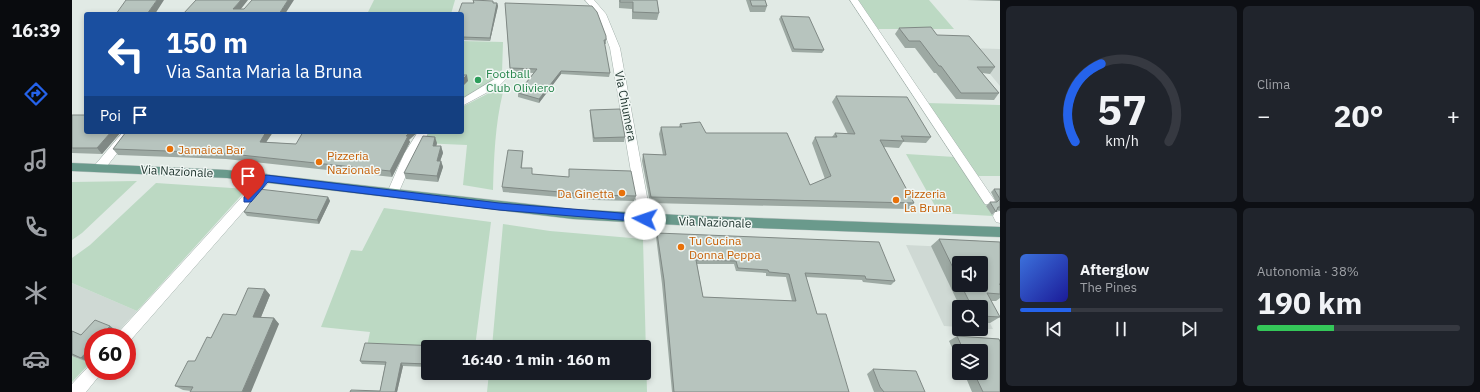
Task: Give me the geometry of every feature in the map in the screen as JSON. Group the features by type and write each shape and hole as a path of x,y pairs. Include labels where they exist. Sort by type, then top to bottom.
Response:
{"main road":[{"name":"Via Nazionale","path":"72,167 227,174 514,208 645,219 1000,232"}],"street":[{"name":"Via Chiumera","path":"589,0 602,14 615,48 645,219"},
{"path":"854,0 989,201"},
{"path":"464,102 496,84 503,77"},
{"path":"100,168 127,134"},
{"path":"393,193 410,154 423,134"},
{"path":"132,328 266,178"},
{"path":"75,392 86,380"}],"shaded area":[{"path":"969,48 1000,49 1000,86 990,74"},
{"path":"906,245 949,247 952,258 952,292 974,292 978,300 952,300 952,327 944,326"},
{"path":"72,283 137,311 121,328 84,328 84,361 72,356"},
{"path":"988,319 993,329 988,329"}],"green space":[{"path":"374,0 455,0 452,12 368,12"},
{"path":"858,0 929,0 954,29 878,29"},
{"path":"464,41 503,42 502,73 487,87 464,98"},
{"path":"495,90 503,92 500,104 494,153 493,190 463,185 467,145 421,143 428,134 464,134 464,106"},
{"path":"926,103 1000,105 1000,176 977,176"},
{"path":"906,154 955,157 993,216 939,213"},
{"path":"137,181 82,233 72,240 72,182"},
{"path":"156,183 247,189 137,311 72,283 72,258 90,245"},
{"path":"384,208 491,222 476,340 421,340 421,346 367,346 370,332 321,327 351,250 362,251"},
{"path":"503,224 550,231 643,239 646,340 493,340"},
{"path":"72,356 84,361 84,369 72,382"},
{"path":"488,380 647,380 647,392 487,392"}],"building":[{"path":"126,0 157,0 148,12 117,12"},
{"path":"196,0 241,0 233,9 244,9 252,0 288,0 280,12 185,12"},
{"path":"473,0 493,1 493,3 497,3 490,38 464,37 464,12 459,12 462,3 474,3"},
{"path":"620,0 657,0 659,13 633,12 633,2 620,2"},
{"path":"750,0 765,0 767,6 752,6"},
{"path":"505,3 592,6 597,12 606,36 606,40 604,40 610,73 561,71 539,99 518,93 537,69 510,68"},
{"path":"781,16 809,17 824,50 794,49"},
{"path":"931,27 937,35 969,36 995,67 977,67 999,93 961,93 920,41 909,41 899,28"},
{"path":"836,96 907,97 931,137 901,136 904,141 880,140 914,203 651,197 643,154 666,155 661,127 682,127 680,124 700,122 706,133 787,133 810,185 831,176 815,137 837,137 835,133 855,134"},
{"path":"620,109 625,137 594,138 590,110"},
{"path":"72,115 84,115 84,134 109,134 97,148 72,148"},
{"path":"124,134 265,134 260,142 296,144 302,134 408,134 390,171 222,153 113,149"},
{"path":"423,136 435,137 433,146 441,146 437,161 441,161 437,176 404,173"},
{"path":"508,150 523,151 521,168 532,168 532,174 569,177 569,169 631,171 636,196 595,195 502,187"},
{"path":"259,189 328,197 317,220 244,212"},
{"path":"994,189 1000,189 1000,199"},
{"path":"1000,199 1000,207 998,207 996,212 990,202 997,202"},
{"path":"657,233 879,242 895,281 866,279 865,276 805,273 817,314 826,314 849,392 674,392 664,280","holes":["696,260 736,261 738,268 768,270 769,272 789,274 796,301 703,297"]},
{"path":"939,239 1000,242 1000,294 987,293 1000,317 988,316 988,300 968,300 964,292 988,292 988,256 952,256 952,266"},
{"path":"248,288 265,289 253,317 274,318 242,392 190,392 193,387 175,386 188,361 195,361 207,337 211,338 223,314 236,315"},
{"path":"95,320 110,326 108,328 88,328"},
{"path":"72,331 81,335 84,332 84,355 81,358 72,354"},
{"path":"957,336 999,339 1000,392 983,392 977,380 988,380 988,344 961,344"},
{"path":"365,343 421,345 421,364 401,363 395,392 350,392 351,390 380,391 386,362 360,361"},
{"path":"873,369 916,371 925,392 884,392 880,387"}],"place":[{"name":"Football Club Oliviero","path":"478,80"},
{"name":"Jamaica Bar","path":"170,149"},
{"name":"Pizzeria Nazionale","path":"319,162"},
{"name":"Da Ginetta","path":"622,193"},
{"name":"Pizzeria La Bruna","path":"896,200"},
{"name":"Tu Cucina Donna Peppa","path":"681,247"}],"route":[{"path":"248,200 266,178 499,207 645,219"}]}
